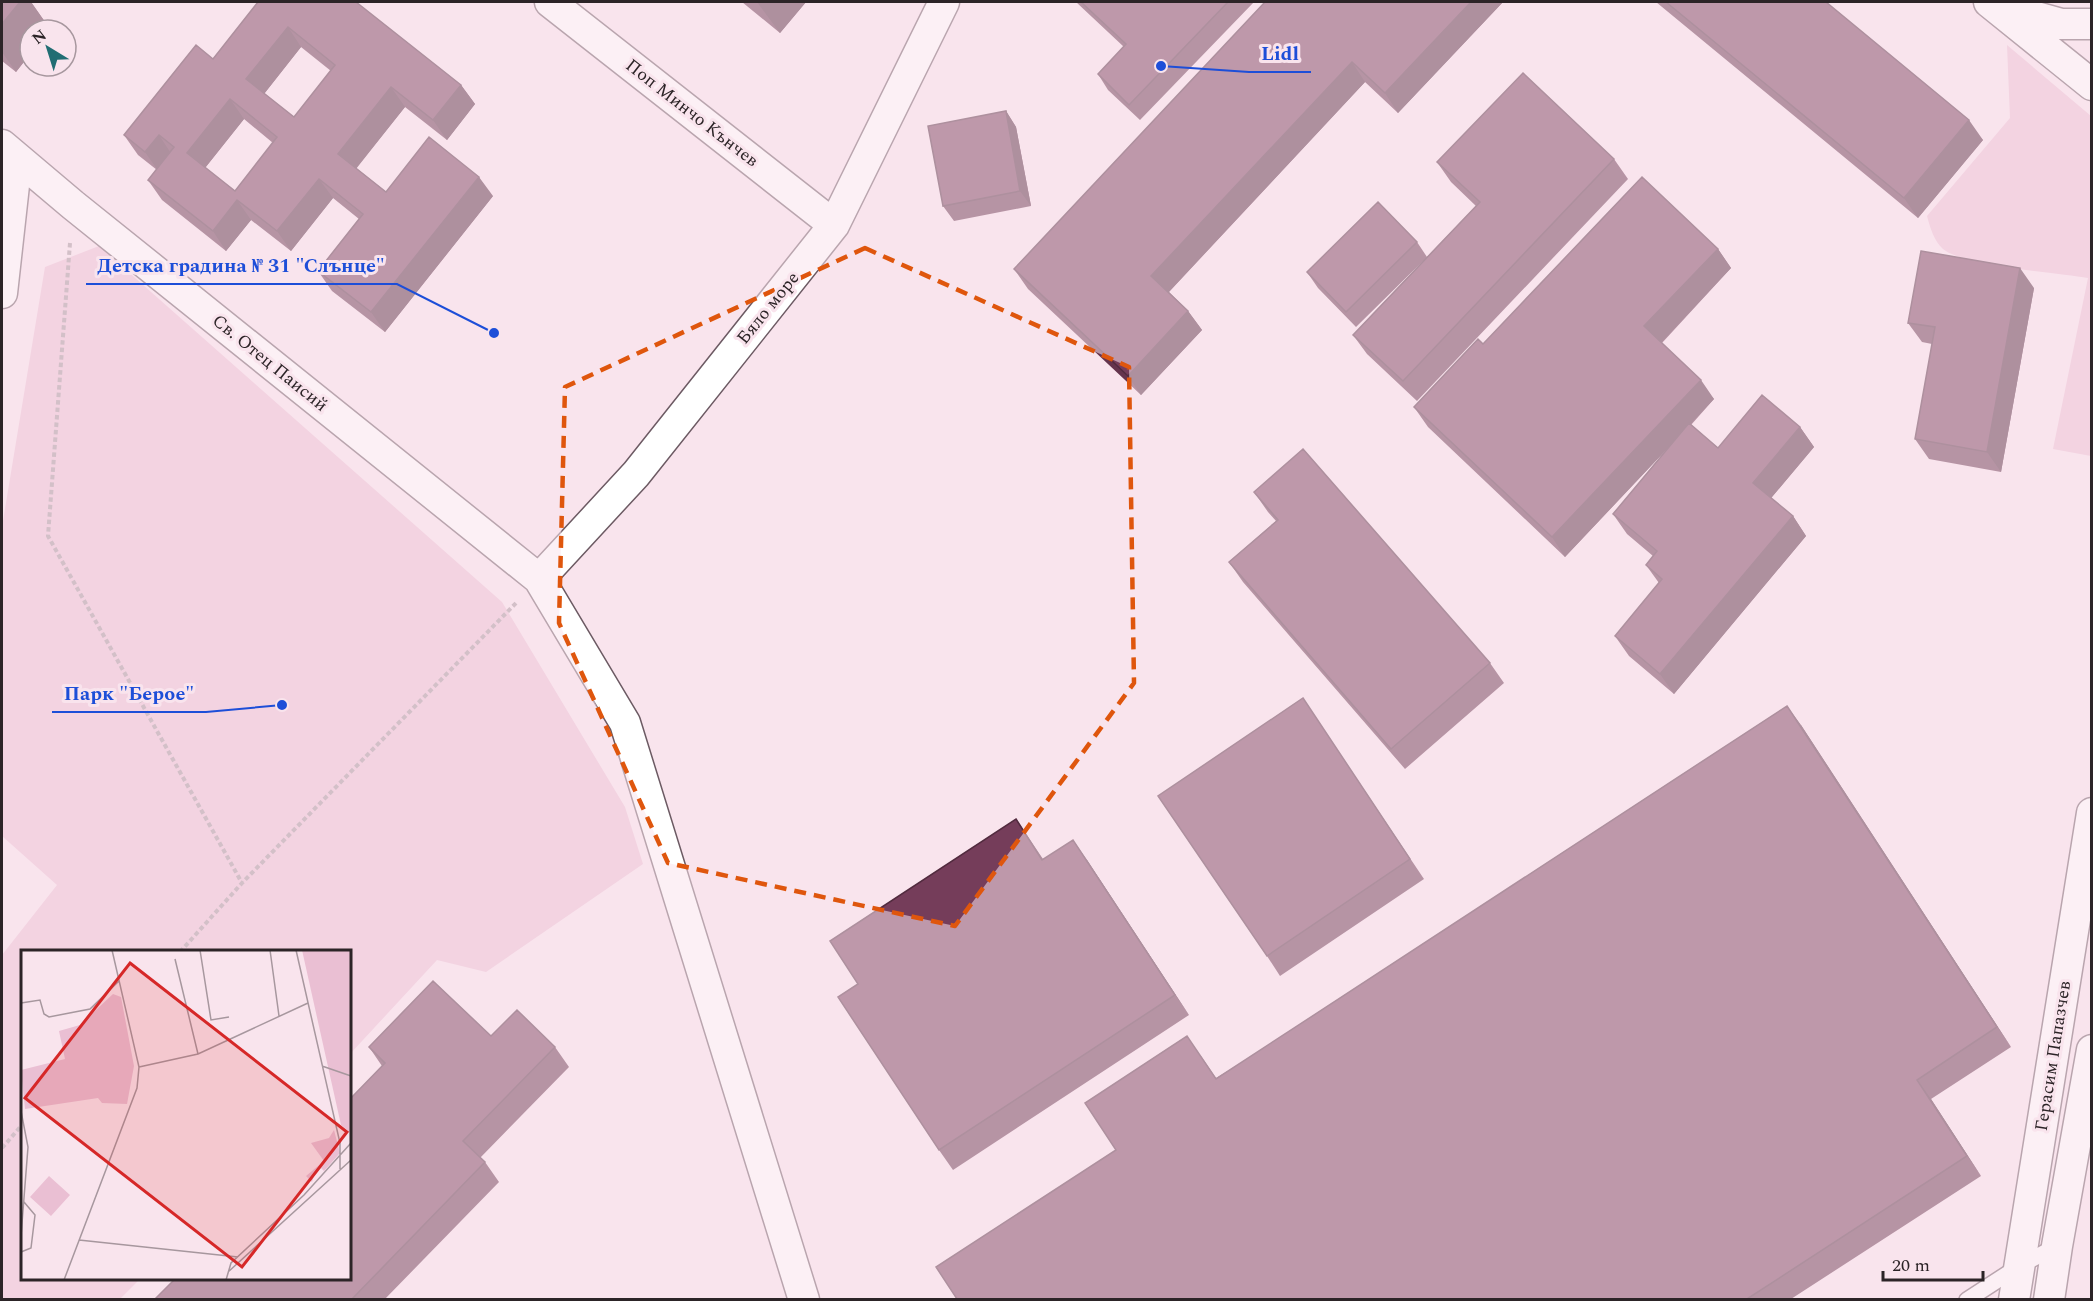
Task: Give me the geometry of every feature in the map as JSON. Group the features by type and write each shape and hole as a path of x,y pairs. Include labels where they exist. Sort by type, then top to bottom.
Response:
{"street":[{"name":"Поп Минчо Кънчев","path":"550,2 834,225"},
{"name":"Бяло море","path":"539,579 636,474 834,225 944,2"},
{"path":"1991,4 2061,24 2091,24"},
{"path":"1991,4 2091,85"},
{"path":"2,293 10,152"},
{"name":"Св. Отец Паисий","path":"10,152 539,579"},
{"path":"539,579 625,723 804,1299"},
{"name":"Герасим Папазчев","path":"2014,1299 2091,813"},
{"name":"Герасим Папазчев","path":"2049,1299 2091,1050"}],"lane":[{"path":"1966,1299 2057,1246"}],"path":[{"path":"73,205 48,536 242,883"},
{"path":"181,950 242,883 539,579"},
{"path":"2,1148 21,1126"}],"highlighted area":[{"path":"865,248 1129,367 1134,683 955,926 668,863 559,623 565,387"}],"shaded area":[{"path":"2007,45 2091,116 2091,456 2053,449 2088,278 2012,268 1954,255 1943,249 1937,242 1927,216 2010,118"},
{"path":"99,246 502,602 625,807 643,864 486,972 437,960 351,1053 351,950 21,950 21,1280 139,1280 120,1299 2,1299 2,955 57,885 2,836 2,527 45,267"}],"building":[{"path":"2,2 20,2 2,24"},
{"path":"258,2 356,2 461,85 433,120 391,87 338,154 386,192 429,137 479,177 371,312 318,271 363,214 319,179 277,231 237,200 213,231 148,180 174,147 159,135 145,152 124,135 196,45 213,59","holes":["288,27 335,65 294,117 246,79","230,99 277,137 235,191 187,153"]},
{"path":"1081,2 1228,2 1129,105 1098,74 1126,44"},
{"path":"1265,2 1471,2 1385,93 1352,62 1151,276 1188,311 1128,376 1014,269"},
{"path":"1666,2 1826,2 1969,120 1904,198"},
{"path":"1523,73 1614,159 1403,381 1353,335 1480,202 1437,162"},
{"path":"1006,111 1020,191 943,206 928,126"},
{"path":"1642,177 1718,249 1644,326 1701,380 1552,537 1414,407 1478,339 1483,344"},
{"path":"1378,202 1417,242 1346,312 1307,272"},
{"path":"1921,251 2020,268 1987,452 1915,439 1935,327 1908,323"},
{"path":"1762,395 1800,427 1753,483 1793,516 1660,674 1615,636 1662,579 1646,565 1657,551 1613,514 1689,423 1718,448"},
{"path":"1303,449 1490,663 1391,749 1229,562 1278,520 1254,492"},
{"path":"1303,698 1410,859 1267,956 1158,796"},
{"path":"1787,706 1997,1027 1917,1080 1967,1156 1747,1299 957,1299 936,1267 1116,1150 1085,1103 1187,1036 1216,1079"},
{"path":"1016,819 1042,860 1073,840 1175,995 939,1150 838,997 858,984 830,941"},
{"path":"433,981 491,1036 517,1010 555,1047 463,1141 485,1162 352,1299 155,1299 174,1280 351,1280 351,1098 385,1063 369,1047"}],"place":[{"name":"Lidl","path":"1161,66"},
{"name":"Детска градина № 31 \"Слънце\"","path":"494,333"},
{"name":"Парк \"Берое\"","path":"282,705"}]}
